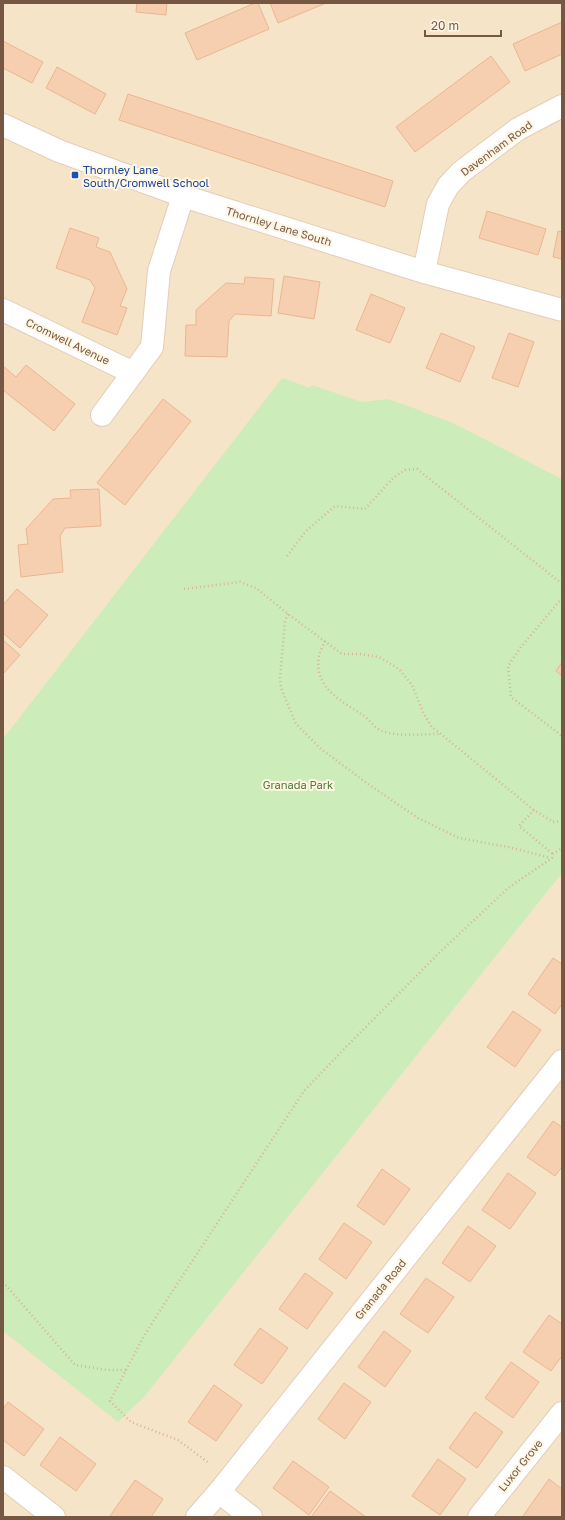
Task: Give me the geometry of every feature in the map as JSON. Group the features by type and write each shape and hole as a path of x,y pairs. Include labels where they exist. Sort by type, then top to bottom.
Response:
{"street":[{"name":"Davenham Road","path":"424,272 438,204 448,186 461,172 518,129 562,106"},
{"name":"Thornley Lane South","path":"3,125 59,151 183,196 424,272 562,310"},
{"path":"102,415 152,347 159,271 183,196"},
{"name":"Cromwell Avenue","path":"3,310 133,373"},
{"name":"Granada Road","path":"197,1517 562,1061"},
{"name":"Luxor Grove","path":"479,1517 562,1414"},
{"path":"3,1477 54,1517"},
{"path":"224,1485 251,1517"}],"path":[{"path":"287,556 306,531 335,506 365,509 393,478 405,470 417,469 562,583"},
{"path":"184,589 240,582 256,588 342,654 360,654 379,657 399,669 412,685 423,712 431,726 534,810 553,822 562,821"},
{"path":"562,598 521,647 508,666 511,697 562,736"},
{"path":"288,614 285,621 281,688 296,724 321,749 368,784 418,818 459,838 508,847 552,858"},
{"path":"325,641 319,655 318,673 327,689 336,698 368,718 381,731 399,734 441,734"},
{"path":"534,810 519,826 553,854"},
{"path":"224,1485 216,1469 178,1440 131,1422 110,1401 144,1336 304,1091 437,955 508,888 552,858 553,854 562,848"},
{"path":"3,1282 75,1365 107,1370 126,1370"}],"shaded area":[{"path":"3,3 562,3 562,1517 3,1517"}],"green space":[{"name":"Granada Park","path":"282,378 310,388 312,385 362,402 388,399 422,411 465,429 562,479 562,873 144,1397 118,1422 3,1331 3,739"}],"building":[{"path":"137,3 167,3 166,15 136,12"},
{"path":"258,3 269,29 197,60 185,33"},
{"path":"270,3 326,3 278,23"},
{"path":"562,22 562,54 525,71 513,44"},
{"path":"3,41 43,62 32,83 3,68"},
{"path":"491,56 510,82 415,152 396,127"},
{"path":"57,67 106,94 95,114 46,88"},
{"path":"128,94 393,181 385,207 119,120"},
{"path":"487,211 546,229 538,255 479,238"},
{"path":"70,228 99,238 96,247 110,252 127,289 120,306 127,308 117,335 82,322 95,288 90,280 56,268"},
{"path":"558,231 562,232 562,259 553,257"},
{"path":"284,276 320,282 314,319 278,313"},
{"path":"245,277 274,279 271,316 235,314 229,321 227,357 185,356 186,325 196,325 196,310 226,283 244,284"},
{"path":"371,294 405,308 390,343 356,330"},
{"path":"441,333 475,347 460,382 426,368"},
{"path":"509,333 534,342 518,387 492,378"},
{"path":"26,365 75,404 54,431 3,390 3,366 16,377"},
{"path":"163,399 191,421 125,505 97,483"},
{"path":"99,489 101,526 65,528 60,536 63,572 21,577 18,545 28,544 26,529 53,499 71,498 70,490"},
{"path":"17,589 48,615 20,648 3,633 3,605"},
{"path":"3,640 20,655 3,674"},
{"path":"562,662 562,676 556,671"},
{"path":"553,958 562,964 562,1004 555,1014 528,994"},
{"path":"513,1011 541,1030 515,1067 487,1047"},
{"path":"553,1121 562,1127 562,1167 555,1176 527,1157"},
{"path":"382,1169 410,1189 384,1225 357,1206"},
{"path":"508,1173 536,1193 510,1229 482,1210"},
{"path":"344,1223 372,1242 346,1279 319,1259"},
{"path":"468,1226 496,1246 470,1282 442,1263"},
{"path":"305,1273 333,1293 307,1329 279,1309"},
{"path":"426,1278 454,1297 428,1333 400,1314"},
{"path":"549,1315 562,1324 562,1356 551,1371 523,1352"},
{"path":"260,1328 288,1348 262,1384 234,1365"},
{"path":"384,1331 411,1351 385,1387 358,1367"},
{"path":"511,1362 539,1382 513,1418 485,1398"},
{"path":"344,1383 371,1402 345,1439 318,1419"},
{"path":"214,1385 242,1405 216,1441 188,1422"},
{"path":"8,1402 44,1429 24,1456 3,1440 3,1409"},
{"path":"475,1412 503,1432 477,1468 449,1448"},
{"path":"60,1437 96,1464 76,1491 40,1465"},
{"path":"438,1459 466,1479 440,1515 412,1496"},
{"path":"293,1461 329,1487 309,1515 273,1488"},
{"path":"549,1479 562,1489 562,1517 523,1516"},
{"path":"135,1480 163,1499 151,1517 111,1517 110,1516"},
{"path":"330,1491 366,1517 311,1517"}],"place":[{"name":"Thornley Lane South/Cromwell School","path":"75,175"}]}
